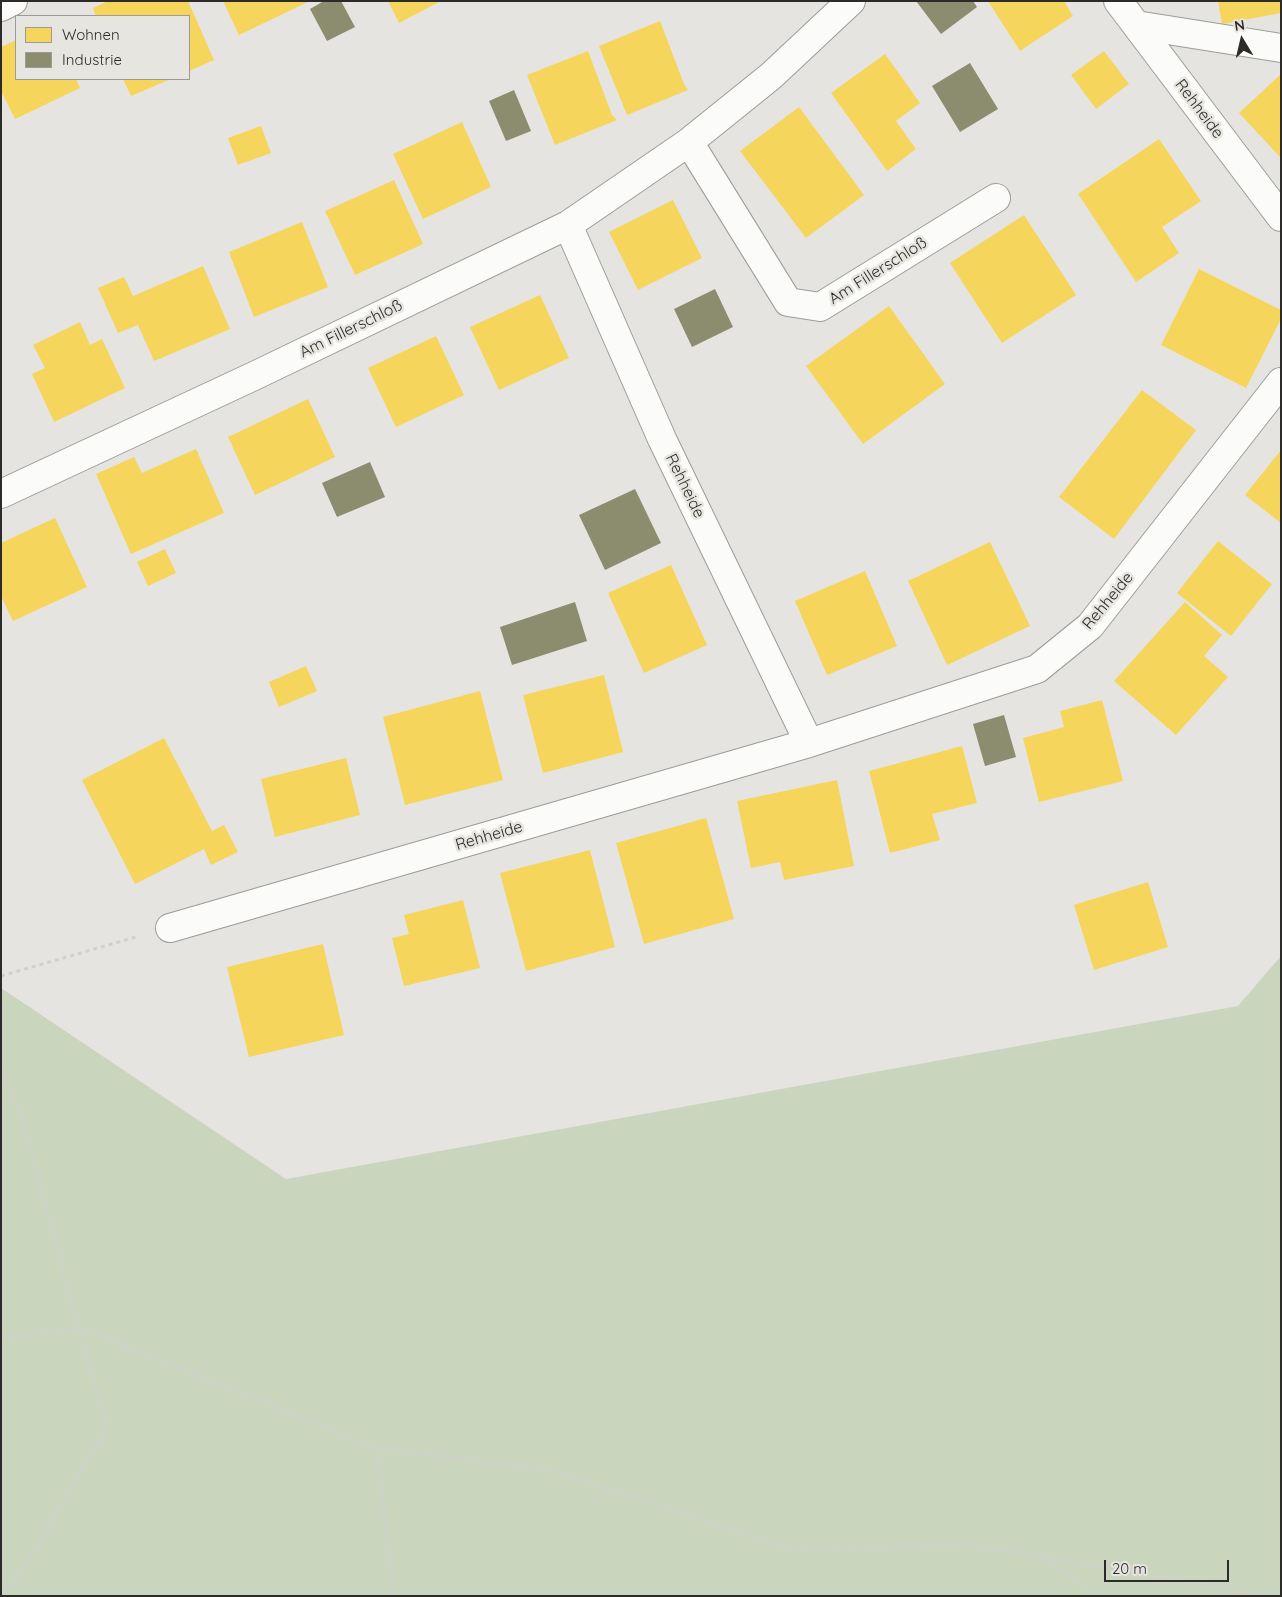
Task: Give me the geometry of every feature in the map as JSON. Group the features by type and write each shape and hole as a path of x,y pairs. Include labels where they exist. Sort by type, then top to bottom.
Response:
{"street":[{"path":"1,8 13,1"},
{"name":"Am Fillerschloß","path":"1,494 254,376 568,225 689,142 771,76 851,1"},
{"name":"Rehheide","path":"1118,1 1281,217"},
{"path":"1136,25 1281,48"},
{"name":"Am Fillerschloß","path":"689,142 788,302 820,307 996,198"},
{"name":"Rehheide","path":"568,225 662,438 809,744"},
{"name":"Rehheide","path":"170,928 809,744 1038,669 1090,626 1281,382"}],"path":[{"path":"1,976 170,928"},
{"path":"1,1066 21,1115 78,1327 107,1425 32,1556 1,1595"},
{"path":"1,1339 78,1327 377,1448 553,1471 788,1549 973,1545 1269,1596"},
{"path":"377,1448 394,1596"},
{"path":"1044,1558 1097,1596"}],"green space":[{"path":"1281,956 1281,1596 1,1596 1,988 286,1179 1238,1006"}],"building: Wohnen":[{"path":"108,1 188,1 214,60 190,71 190,15 96,15 93,8"},
{"path":"223,1 310,1 239,35"},
{"path":"388,1 441,1 399,23"},
{"path":"988,1 1064,1 1073,16 1020,51"},
{"path":"1218,1 1281,1 1281,13 1222,24"},
{"path":"660,21 688,90 627,115 599,46"},
{"path":"15,40 15,80 76,80 80,88 15,119 1,91 1,47"},
{"path":"588,51 612,115 617,120 555,145 527,75"},
{"path":"1104,51 1129,84 1096,109 1071,75"},
{"path":"885,54 920,103 896,121 916,149 887,171 831,93"},
{"path":"1281,74 1281,158 1239,113"},
{"path":"123,80 169,80 131,96"},
{"path":"799,107 864,195 806,238 740,151"},
{"path":"462,122 491,187 423,219 393,154"},
{"path":"261,126 271,153 238,165 228,138"},
{"path":"1159,139 1201,201 1162,227 1179,253 1136,282 1078,194"},
{"path":"394,180 423,244 355,275 325,211"},
{"path":"673,200 702,258 638,290 609,232"},
{"path":"1024,215 1076,295 1002,343 950,263"},
{"path":"302,222 328,287 254,317 229,252"},
{"path":"203,266 230,329 154,361 138,325 118,333 98,288 124,277 133,296"},
{"path":"1199,269 1281,310 1281,319 1246,388 1161,345"},
{"path":"540,295 569,358 499,390 470,327"},
{"path":"889,306 945,384 863,444 806,366"},
{"path":"80,322 90,345 102,339 125,388 54,422 32,374 45,368 33,345"},
{"path":"436,336 464,395 396,427 368,368"},
{"path":"1142,390 1196,430 1114,539 1059,497"},
{"path":"308,399 335,457 255,495 228,437"},
{"path":"196,449 224,513 131,554 96,474 134,457 142,473"},
{"path":"1281,450 1281,523 1245,495"},
{"path":"55,518 87,587 13,621 1,596 1,543"},
{"path":"1218,541 1272,584 1231,636 1177,593"},
{"path":"990,542 1030,626 947,665 908,581"},
{"path":"165,549 176,573 148,586 137,562"},
{"path":"671,565 707,645 644,673 608,593"},
{"path":"865,571 897,646 827,675 795,601"},
{"path":"1185,602 1222,635 1204,656 1228,677 1176,735 1114,681"},
{"path":"306,666 317,691 279,707 269,682"},
{"path":"604,675 623,752 543,773 523,695"},
{"path":"480,691 503,780 405,805 383,717"},
{"path":"1102,700 1123,781 1039,802 1023,738 1064,727 1060,711"},
{"path":"164,738 212,831 224,825 238,852 211,865 204,849 135,884 82,780"},
{"path":"962,746 977,803 932,814 940,840 890,853 869,771"},
{"path":"346,758 360,815 275,837 261,779"},
{"path":"837,780 854,866 784,880 780,862 751,868 737,801"},
{"path":"706,818 734,919 644,944 616,843"},
{"path":"590,850 615,947 526,971 500,873"},
{"path":"1148,882 1168,947 1094,970 1074,905"},
{"path":"463,900 480,968 404,986 392,938 409,934 404,915"},
{"path":"323,944 344,1035 249,1057 227,967"}],"building: Industrie":[{"path":"324,1 341,1 355,27 327,41 310,9"},
{"path":"916,1 973,1 977,7 941,34"},
{"path":"970,63 998,109 960,132 932,86"},
{"path":"514,90 531,131 506,141 489,101"},
{"path":"715,289 733,327 692,347 674,309"},
{"path":"370,462 385,497 337,517 322,483"},
{"path":"635,489 661,543 605,570 579,515"},
{"path":"575,602 587,641 512,665 500,627"},
{"path":"1004,715 1016,757 985,766 973,724"}]}
